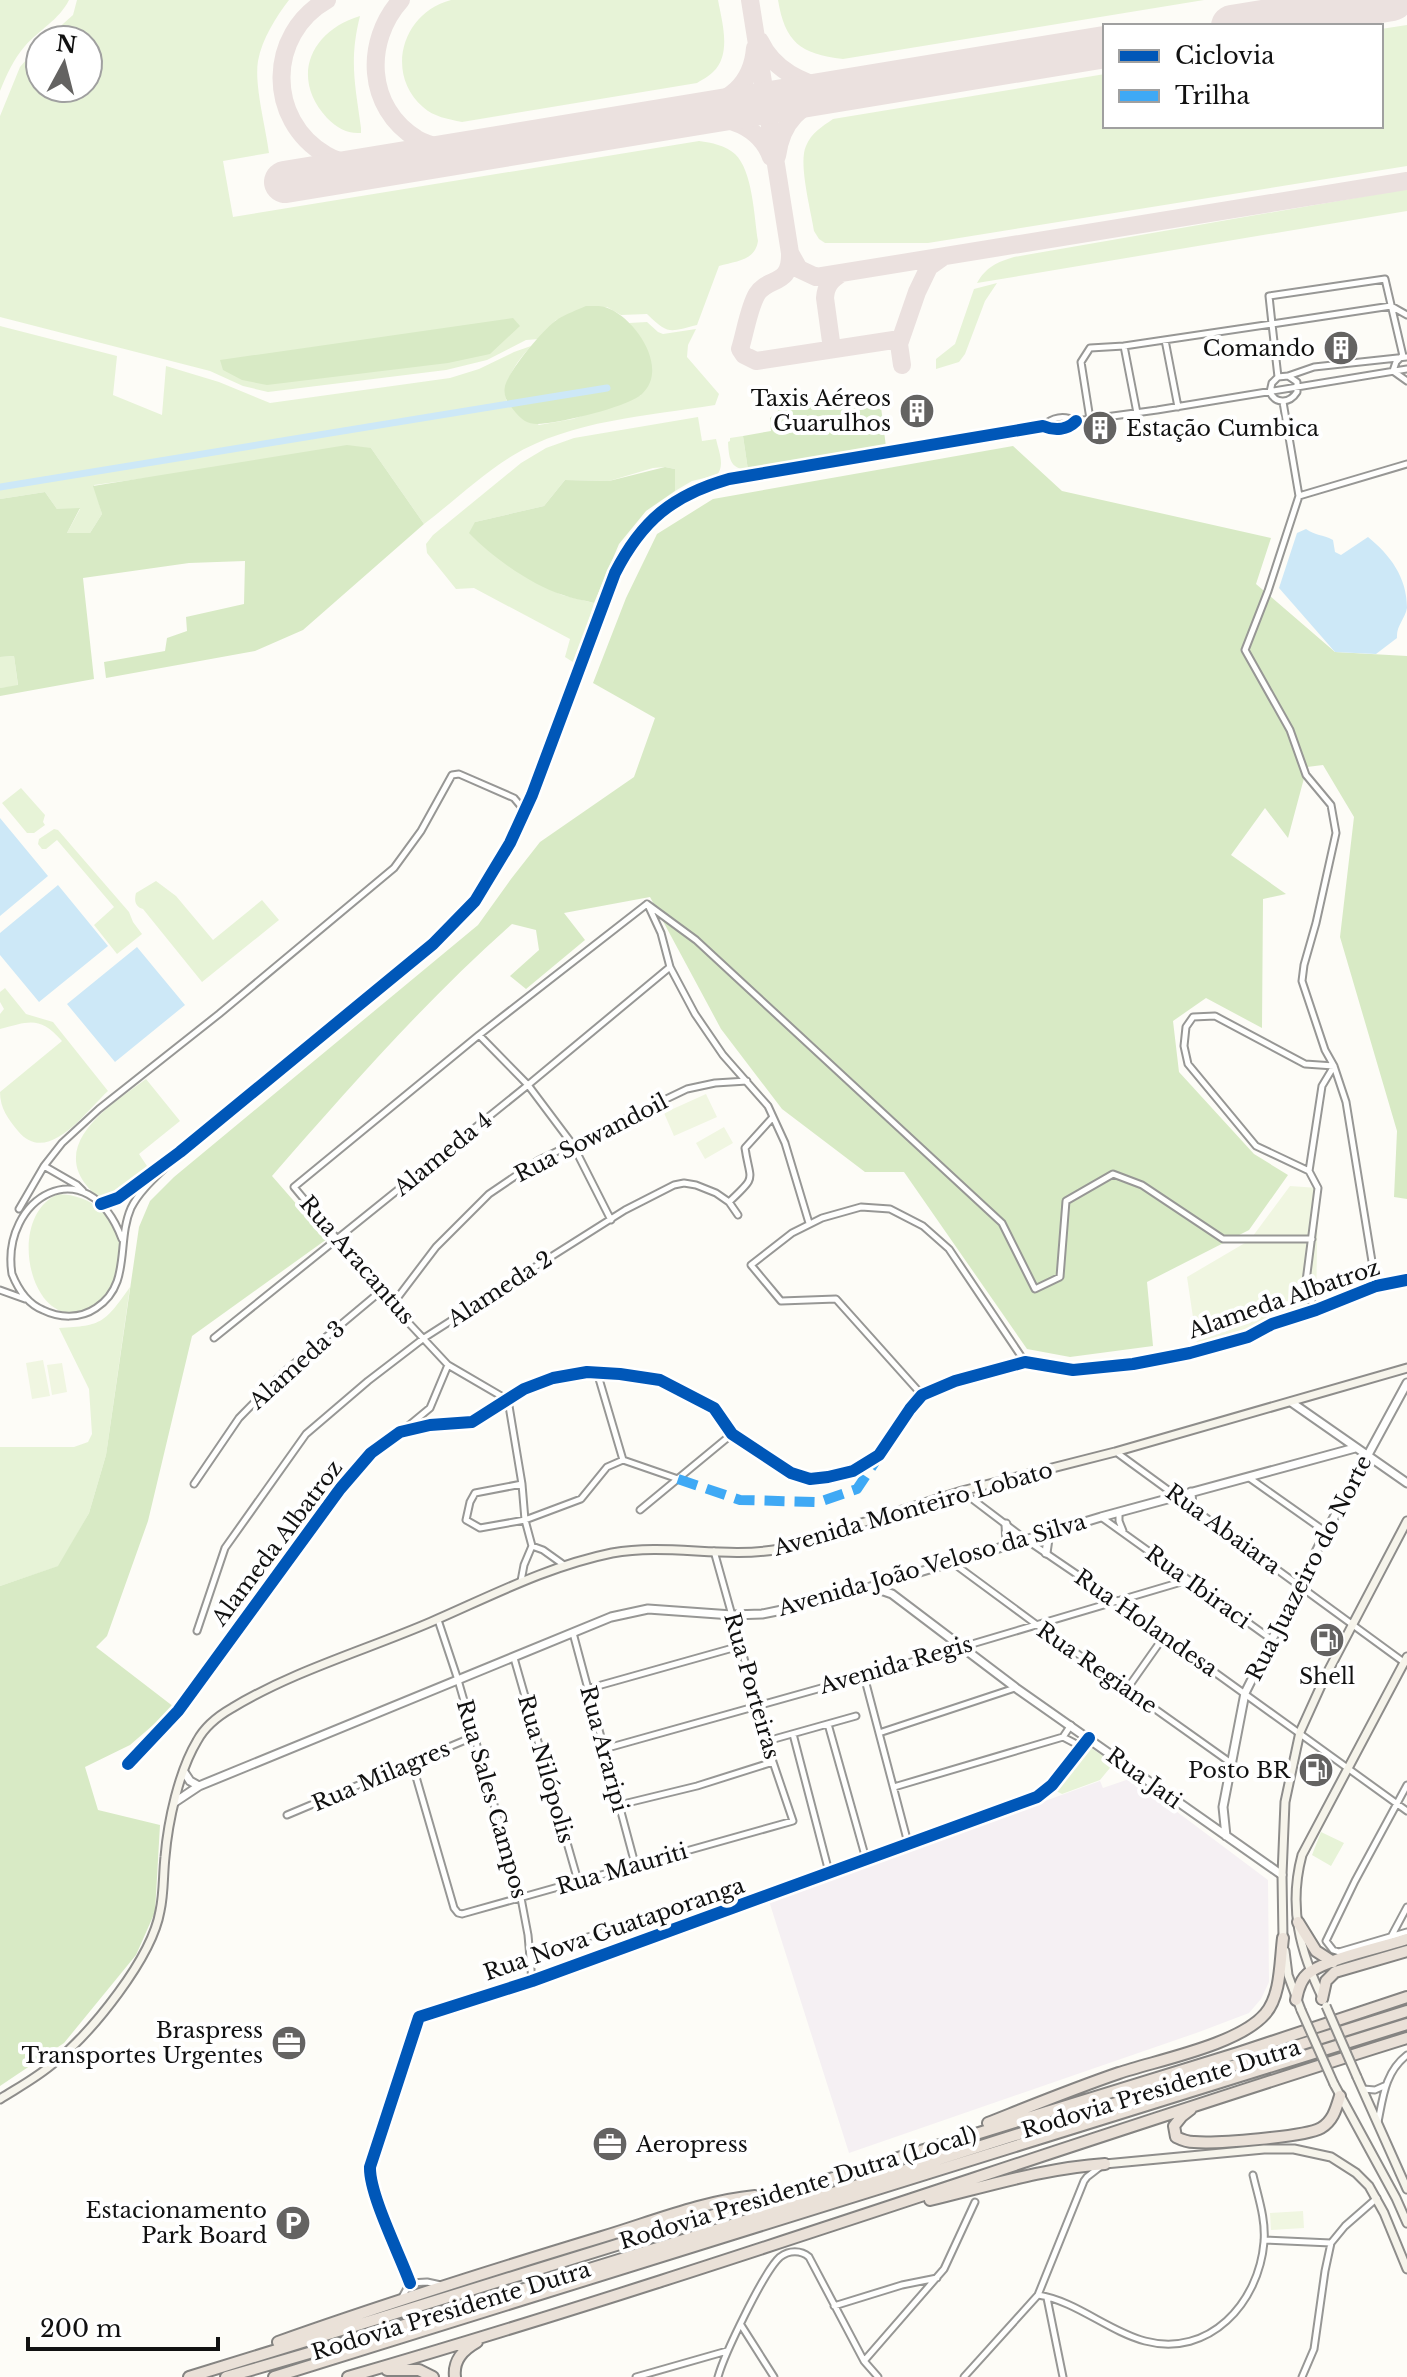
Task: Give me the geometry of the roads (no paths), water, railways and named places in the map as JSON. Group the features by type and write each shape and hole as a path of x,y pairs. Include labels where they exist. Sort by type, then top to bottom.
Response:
{"highway":[{"path":"1298,1922 1316,1951 1336,1957"},
{"path":"960,2138 964,2133 1009,2115 1118,2074 1233,2036 1254,2024 1265,2015 1275,1994 1283,1938"},
{"path":"1298,2005 1303,1980 1310,1972 1336,1957 1407,1939"},
{"path":"1324,2002 1326,1981 1335,1972 1407,1951"},
{"name":"Rodovia Presidente Dutra (Local)","path":"189,2377 1238,2053 1407,1997"},
{"name":"Rodovia Presidente Dutra","path":"226,2377 378,2334 630,2256 1407,2011"},
{"name":"Rodovia Presidente Dutra","path":"274,2377 1407,2024"},
{"name":"Rodovia Presidente Dutra","path":"348,2377 862,2217 1205,2101 1407,2038"},
{"path":"1205,2101 1176,2121 1176,2137 1195,2142 1320,2129 1330,2121 1340,2096"},
{"path":"862,2217 1029,2175 1073,2166 1105,2164"},
{"path":"216,2369 254,2351 401,2299 720,2202 781,2193"},
{"path":"455,2377 461,2353 489,2335"},
{"path":"369,2371 405,2368 433,2377"}],"main road":[{"name":"Avenida Monteiro Lobato","path":"0,2099 67,2053 143,1958 160,1912 166,1849 184,1772 199,1738 216,1718 232,1708 304,1674 564,1565 660,1548 754,1554 780,1549 962,1491 1115,1452 1407,1368"},
{"path":"1407,1521 1300,1732 1285,1802 1282,1875 1283,1938 1288,1975 1298,2005 1334,2084 1407,2223"},
{"path":"1406,1661 1302,1855 1295,1887 1303,1955 1407,2189"},
{"path":"1105,2164 1264,2149 1315,2151 1339,2161 1356,2173 1377,2198 1407,2269"}],"street":[{"path":"1278,377 1269,296 1385,279 1405,357"},
{"path":"1090,419 1081,362 1090,348 1124,346 1391,306 1407,315"},
{"path":"1165,340 1178,407"},
{"path":"1124,346 1137,413"},
{"path":"1393,371 1396,362 1405,357"},
{"path":"1288,376 1297,382 1294,396 1282,402 1275,400 1270,392 1272,383 1278,377 1314,367 1405,357"},
{"path":"101,1204 118,1198 180,1152 455,923 475,901 510,843 532,795 615,573 628,547 640,532 675,500 729,479 1043,426 1050,419 1067,417 1076,421 1137,413 1407,369"},
{"path":"1393,371 1407,381"},
{"path":"1282,402 1299,496 1245,650 1290,730 1306,775 1331,805 1336,833 1302,981 1346,1102 1376,1286"},
{"path":"1043,426 1051,430 1069,427 1076,421"},
{"path":"1299,496 1407,464"},
{"path":"13,1217 62,1143 99,1109 394,868 421,831 452,775 459,774 514,798 524,811"},
{"path":"514,798 532,795"},
{"path":"647,904 661,933 670,967 702,1024 723,1055 762,1096 773,1117 785,1143 809,1224"},
{"path":"647,904 696,940 1002,1223 1035,1289 1060,1277 1066,1201 1113,1174 1142,1185 1223,1239 1312,1239"},
{"name":"Rua Aracantus","path":"508,1400 448,1365 392,1305 294,1187 479,1035 647,904"},
{"name":"Alameda 4","path":"214,1338 670,967"},
{"path":"1309,1171 1256,1146 1188,1064 1184,1046 1186,1027 1193,1017 1215,1016 1305,1064 1334,1066"},
{"path":"479,1035 528,1085 573,1145 611,1220"},
{"path":"1316,1310 1305,1289 1318,1188 1309,1171 1322,1086 1334,1066"},
{"name":"Rua Sowandoil","path":"392,1305 436,1247 489,1194 539,1160 687,1089 747,1081"},
{"path":"729,1202 750,1180 745,1148 773,1117"},
{"path":"6,1239 9,1267 26,1299 34,1306 56,1315 82,1314 97,1308 112,1292 120,1275 122,1239 136,1200 180,1152"},
{"path":"44,1166 73,1182 101,1204 122,1239"},
{"name":"Alameda 2","path":"197,1631 225,1548 306,1434 368,1381 424,1338 611,1220 674,1185 696,1185 716,1193 729,1202 738,1215"},
{"path":"19,1209 50,1190 84,1192"},
{"path":"922,1395 836,1299 781,1301 751,1265 792,1233 822,1218 861,1207 890,1209 923,1226 949,1249 1025,1362"},
{"name":"Alameda Albatroz","path":"128,1764 178,1711 340,1489 371,1453 400,1432 430,1425 472,1422 524,1389 553,1378 597,1372 660,1380 714,1408 732,1434 791,1473 810,1479 828,1477 853,1471 879,1455 922,1395 955,1381 1025,1362 1073,1370 1133,1364 1190,1353 1248,1337 1272,1324 1376,1286 1407,1280"},
{"path":"0,1290 26,1299"},
{"name":"Alameda 3","path":"194,1484 239,1418 283,1373 381,1291"},
{"path":"400,1432 430,1408 448,1365"},
{"path":"597,1372 623,1460"},
{"name":"Rua Juazeiro do Norte","path":"1226,1836 1223,1807 1245,1693 1326,1532 1407,1383"},
{"path":"508,1400 525,1520 532,1546 521,1582"},
{"path":"1291,1402 1407,1483"},
{"path":"640,1510 732,1434"},
{"path":"1331,1454 1338,1435"},
{"name":"Avenida João Veloso da Silva","path":"199,1786 611,1617 648,1609 732,1615 782,1610 870,1587 1101,1517 1355,1448"},
{"name":"Rua Abaiara","path":"1115,1452 1406,1661"},
{"path":"522,1484 475,1493 466,1520 480,1528 525,1520 581,1499 607,1467 623,1460 678,1479"},
{"path":"1263,1472 1265,1489"},
{"path":"1247,1476 1326,1532"},
{"name":"Rua Holandesa","path":"962,1491 1407,1811"},
{"path":"1191,1492 1192,1507"},
{"name":"Rua Ibiraci","path":"1119,1512 1119,1521 1126,1535"},
{"name":"Rua Ibiraci","path":"1101,1517 1271,1639"},
{"path":"1006,1524 1007,1545"},
{"path":"1046,1553 1049,1532"},
{"path":"532,1546 564,1565"},
{"name":"Rua Porteiras","path":"714,1551 773,1762 793,1821"},
{"path":"964,1571 965,1557"},
{"name":"Rua Regiane","path":"951,1561 1232,1763"},
{"name":"Avenida Regis","path":"604,1749 1188,1580"},
{"path":"889,1581 892,1594"},
{"name":"Rua Jati","path":"870,1587 892,1594 1016,1688 1282,1875"},
{"name":"Rua Sales Campos","path":"437,1619 475,1736 521,1898 532,1981"},
{"name":"Rua Araripi","path":"573,1633 635,1864"},
{"path":"1127,1689 1165,1635"},
{"path":"587,1689 740,1646"},
{"name":"Rua Nilópolis","path":"514,1658 578,1881"},
{"path":"864,1676 908,1843"},
{"path":"879,1733 1016,1688"},
{"path":"767,1741 856,1716"},
{"path":"828,1724 866,1859"},
{"path":"1065,1739 1072,1725"},
{"path":"793,1734 829,1872"},
{"name":"Rua Milagres","path":"287,1815 475,1736"},
{"name":"Rua Nova Guataporanga","path":"410,2283 370,2176 372,2159 419,2017 532,1981 1037,1797 1052,1785 1089,1738"},
{"path":"894,1787 1065,1739 1082,1747"},
{"path":"1065,1739 1073,1749 1072,1760"},
{"path":"619,1805 697,1786 773,1762"},
{"name":"Rua Mauriti","path":"412,1763 454,1908 462,1914 793,1821"},
{"path":"175,1802 199,1786 190,1781 184,1772"},
{"path":"1407,1785 1327,1936 1328,1946 1336,1957 1407,1932"},
{"path":"1202,1819 1213,1822 1223,1807"},
{"path":"1391,1936 1407,1907"},
{"path":"530,1954 676,1911"},
{"path":"1378,2124 1385,2086 1394,2068 1407,2055"},
{"path":"1362,2089 1375,2090 1385,2086"},
{"path":"964,2377 1038,2295 1084,2181 1095,2169 1105,2164"},
{"path":"1038,2295 1142,2340 1184,2344 1204,2338 1225,2325 1242,2305 1258,2269 1264,2240 1263,2212 1253,2175"},
{"path":"1302,2377 1314,2349 1331,2243 1377,2198"},
{"path":"864,2361 950,2261 975,2202"},
{"path":"1264,2240 1331,2243"},
{"path":"718,2377 727,2351 776,2261 785,2254 796,2252 806,2254 864,2361 878,2377"},
{"path":"834,2306 902,2285 937,2278"},
{"path":"401,2299 410,2283 427,2282 444,2286"},
{"path":"1047,2297 1063,2377"},
{"path":"741,2324 774,2377"},
{"path":"636,2377 727,2351"}],"water":[{"path":"1306,529 1333,540 1335,552 1341,555 1368,537 1396,568 1404,586 1407,608 1397,638 1376,654 1335,652 1279,588 1297,533"},
{"path":"0,818 48,876 0,916"},
{"path":"58,885 108,946 39,1002 0,955 0,933"},
{"path":"137,947 185,1005 115,1062 67,1004"}],"waterway":[{"path":"0,487 607,388"}],"place":[{"name":"Comando","path":"1341,348"},
{"name":"Taxis Aéreos Guarulhos","path":"917,411"},
{"name":"Estação Cumbica","path":"1100,428"},
{"name":"Shell","path":"1327,1640"},
{"name":"Posto BR","path":"1316,1770"},
{"name":"Braspress Transportes Urgentes","path":"289,2043"},
{"name":"Aeropress","path":"610,2144"},
{"name":"Estacionamento Park Board","path":"293,2223"}]}
